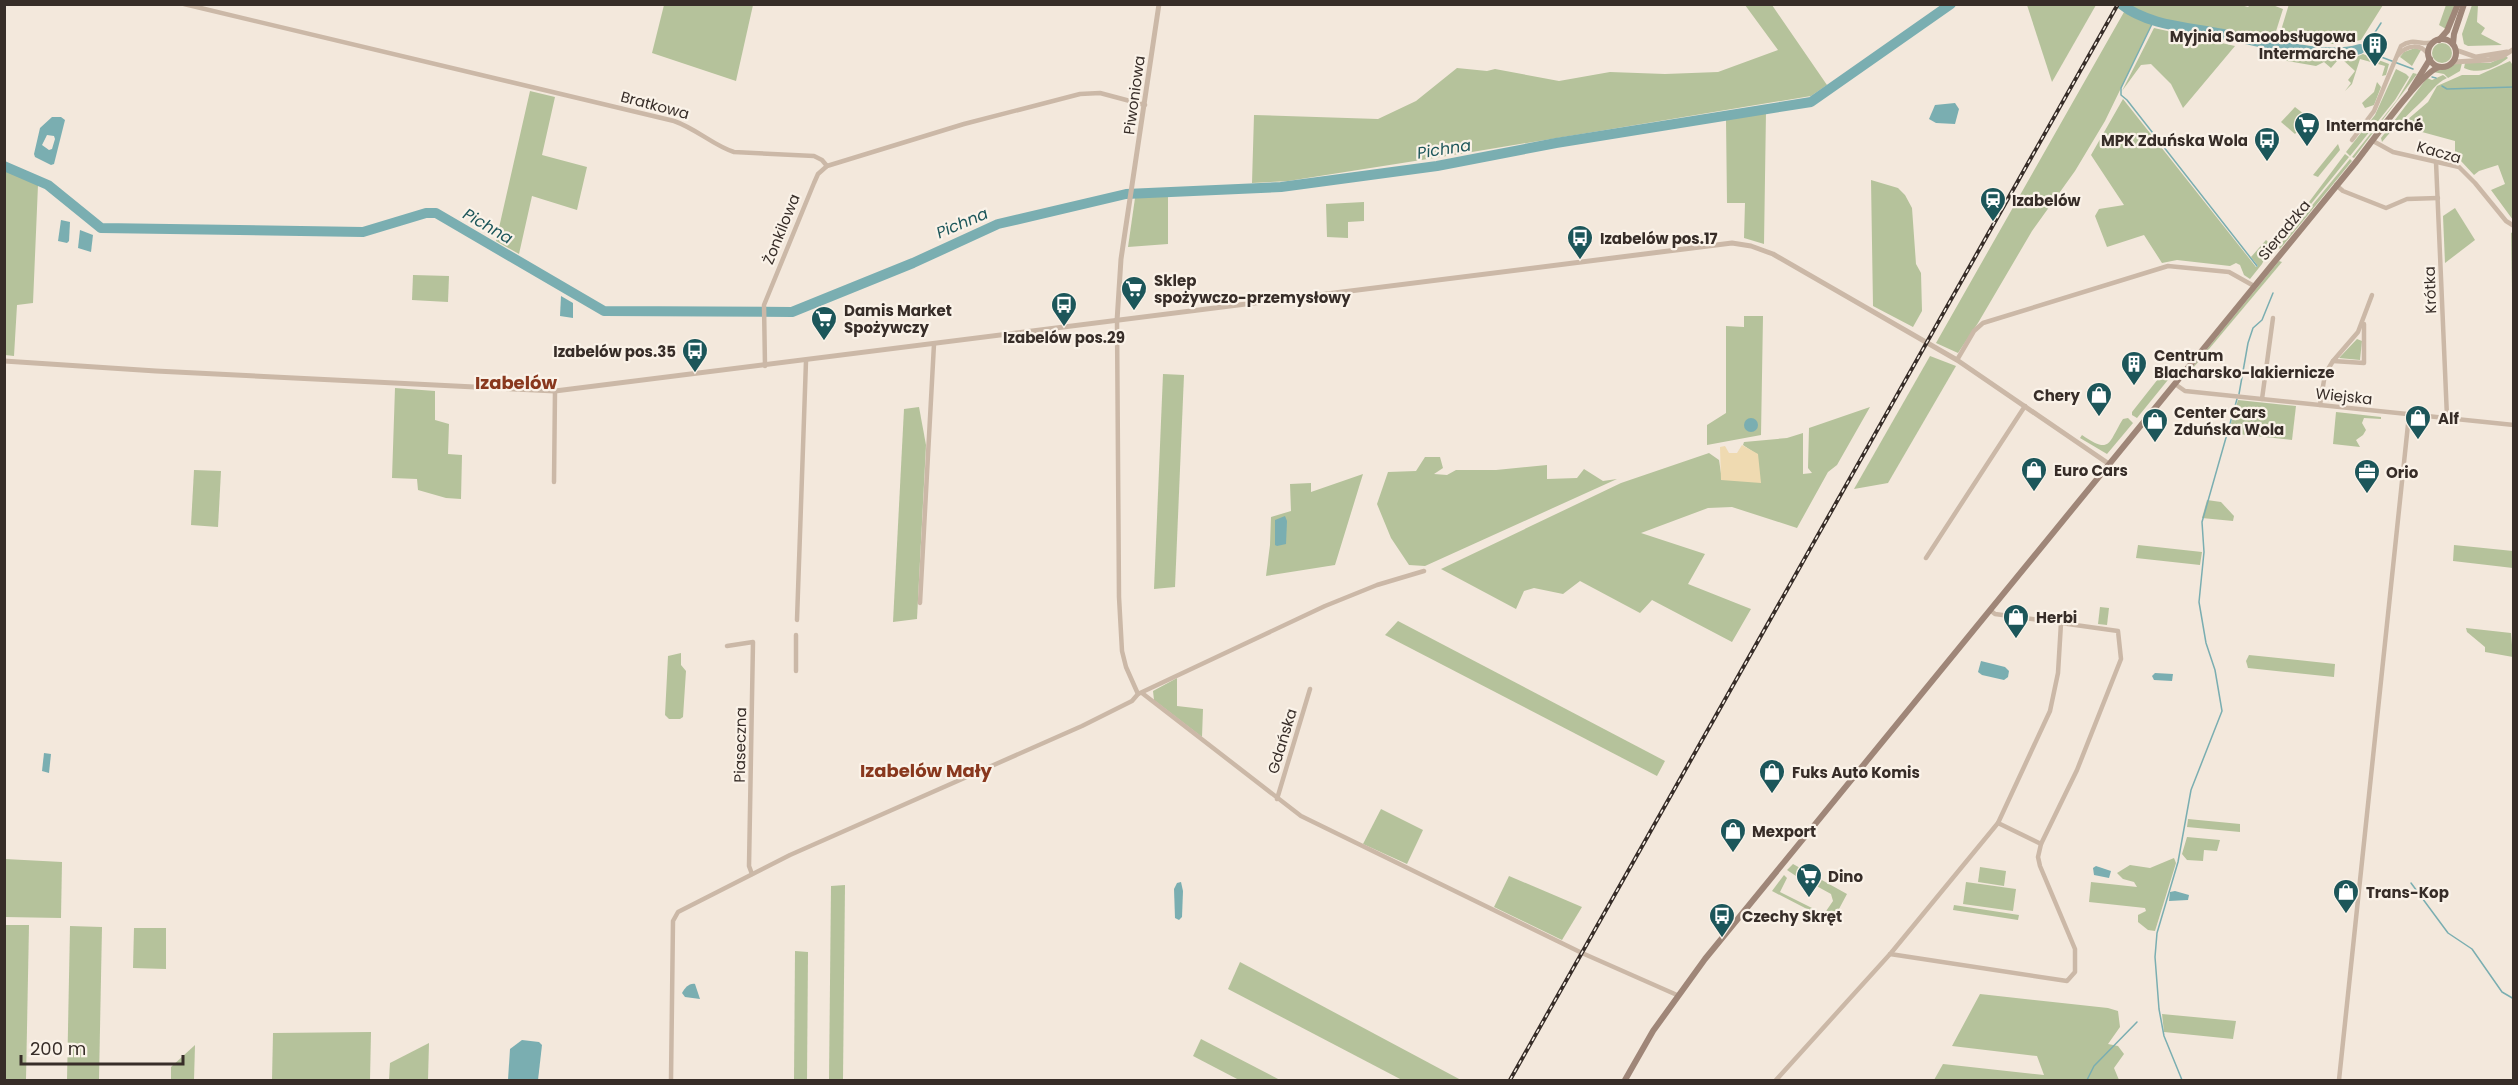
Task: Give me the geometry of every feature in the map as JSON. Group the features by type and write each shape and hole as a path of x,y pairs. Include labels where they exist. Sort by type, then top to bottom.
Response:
{"main road":[{"path":"2458,4 2447,31 2437,41 2429,57 2439,67 2453,62 2454,34 2464,4"},
{"path":"2437,41 2449,41 2455,47"},
{"name":"Sieradzka","path":"2411,91 2429,57"},
{"name":"Sieradzka","path":"1625,1080 1677,995 2373,141 2411,91 2433,69 2439,67"}],"street":[{"name":"Bratkowa","path":"184,4 674,121 689,126 725,149 734,152 814,156 827,166"},
{"name":"Piwoniowa","path":"1117,321 1121,259 1159,4"},
{"path":"2352,140 2374,111 2396,57 2405,43 2414,40 2429,44 2437,41"},
{"path":"2396,57 2405,49 2414,46 2423,48 2429,57"},
{"path":"2455,47 2476,57 2514,49"},
{"path":"2453,62 2489,60 2503,56 2507,52"},
{"path":"827,166 964,124 1080,94 1100,93 1145,105"},
{"name":"Kacza","path":"2373,141 2393,152 2462,169 2506,221 2514,226"},
{"name":"Krótka","path":"2436,162 2447,417"},
{"name":"Żonkilowa","path":"765,366 764,305 818,174 827,166"},
{"path":"2336,185 2343,191 2386,208 2407,199 2438,198"},
{"path":"4,360 156,371 555,391 1732,243 1752,246 1773,254 1957,360 2109,464"},
{"path":"1957,360 1974,331 1983,323 2168,266 2229,272 2254,286"},
{"path":"2320,405 2323,380 2333,361 2351,343 2364,321 2372,295"},
{"path":"2262,399 2273,318"},
{"path":"1117,321 1119,597 1122,651 1126,667 1140,693 1277,799 1308,820 1582,953 1677,995"},
{"path":"2333,361 2364,363 2364,321"},
{"path":"921,603 934,344"},
{"path":"797,620 806,361"},
{"name":"Wiejska","path":"2175,384 2185,391 2514,425"},
{"path":"554,482 555,391"},
{"path":"1926,558 2025,406"},
{"path":"2339,1080 2409,415"},
{"path":"671,1080 674,916 678,912 790,855 1083,726 1132,701 1140,693 1325,606 1377,585 1424,571"},
{"path":"1890,954 2067,981 2075,972 2075,950 2038,857 2041,844 2078,771 2121,653 2118,631 1995,614 1990,610"},
{"path":"1776,1080 1890,954 1998,823 2050,711 2058,673 2061,623"},
{"path":"796,635 796,671"},
{"name":"Piaseczna","path":"727,646 753,642 749,866 752,874"},
{"name":"Gdańska","path":"1277,799 1310,689"},
{"path":"1998,823 2041,844"}],"green space":[{"path":"2237,4 2248,7 2270,4 2283,9 2272,44 2154,20 2105,121 2075,171 2032,231 1958,353 1936,343 2128,5"},
{"path":"2289,4 2383,5 2361,40 2330,44 2279,37"},
{"path":"664,5 753,5 736,81 652,53"},
{"path":"1745,5 1772,5 1827,85 1811,96 1288,181 1252,183 1254,115 1378,119 1416,101 1457,68 1487,71 1495,69 1559,81 1610,72 1665,74 1718,72 1778,50"},
{"path":"2027,5 2096,5 2052,82"},
{"path":"2446,5 2456,5 2446,29 2439,25"},
{"path":"2472,5 2478,5 2477,22 2485,28 2481,34 2502,45 2468,46 2464,44 2462,34"},
{"path":"2154,28 2235,46 2183,108 2171,84 2151,64 2141,65 2122,91"},
{"path":"2442,43 2449,46 2452,53 2449,60 2442,63 2435,60 2432,53 2435,46"},
{"path":"2415,48 2421,50 2412,66 2400,57 2404,52"},
{"path":"2265,52 2327,60 2340,60 2363,54 2389,64 2386,75 2382,76 2385,66 2360,59 2352,84 2345,91 2351,83 2348,80 2355,71 2343,60 2337,61 2331,68 2324,62 2316,66 2264,57"},
{"path":"2506,56 2508,58 2503,62 2481,71 2464,68 2465,63 2490,63"},
{"path":"2510,61 2514,67 2513,220 2491,190 2505,184 2498,165 2474,175 2461,161 2455,160 2455,141 2400,126 2428,102 2437,86 2462,75 2479,75"},
{"path":"2462,63 2460,71 2448,78 2444,74 2433,72"},
{"path":"2396,69 2409,77 2395,100 2350,156 2346,152 2375,115"},
{"path":"2413,73 2417,74 2354,158 2352,157 2397,100"},
{"path":"2443,75 2447,78 2437,85 2382,142 2381,138 2427,78 2432,80"},
{"path":"2377,82 2381,87 2374,105 2365,108 2362,103 2374,92"},
{"path":"530,91 555,97 542,155 587,167 577,210 532,196 519,254 496,241"},
{"path":"2123,99 2256,267 2258,266 2251,257 2266,240 2271,245 2262,264 2250,279 2244,275 2240,265 2236,263 2230,266 2177,260 2162,263 2144,235 2107,247 2095,216 2099,209 2124,205 2091,155"},
{"path":"2295,107 2309,118 2295,134 2281,122"},
{"path":"1766,111 1764,244 1744,238 1745,203 1727,203 1726,119"},
{"path":"2338,144 2340,150 2318,177 2313,175"},
{"path":"2345,154 2349,157 2302,215 2300,214"},
{"path":"2350,159 2352,161 2280,249 2278,247"},
{"path":"4,170 38,185 33,303 17,305 14,356 5,355"},
{"path":"1871,180 1898,188 1912,208 1916,264 1921,273 1922,311 1913,327 1873,306"},
{"path":"1168,196 1168,244 1128,247 1135,198"},
{"path":"1364,202 1364,221 1348,222 1348,238 1327,237 1326,204"},
{"path":"2455,208 2475,240 2445,263 2443,216"},
{"path":"2513,232 2513,351 2511,233"},
{"path":"2279,261 2282,262 2183,380 2185,376"},
{"path":"413,275 449,276 448,302 412,300"},
{"path":"1744,316 1763,316 1761,435 1707,445 1707,425 1726,413 1726,326 1744,327"},
{"path":"2357,339 2362,341 2360,360 2339,358"},
{"path":"1930,356 1956,366 1888,483 1854,489"},
{"path":"2175,368 2176,370 2137,418 2132,415 2160,373 2167,378"},
{"path":"1163,374 1184,375 1175,587 1154,589"},
{"path":"395,388 435,391 435,420 449,424 448,454 462,455 461,499 446,498 418,490 417,479 392,478"},
{"path":"2238,400 2296,406 2292,440 2228,433"},
{"path":"919,407 926,445 917,619 893,622 904,409"},
{"path":"1870,407 1837,465 1828,472 1797,528 1732,507 1708,508 1641,533 1705,554 1688,584 1751,609 1732,642 1652,600 1640,613 1580,581 1563,594 1534,588 1524,591 1516,609 1441,569 1621,483 1709,453 1719,460 1722,480 1758,455 1743,445 1744,442 1787,438 1803,433 1803,474 1812,473 1808,468 1809,428"},
{"path":"2336,412 2381,417 2381,419 2364,418 2362,423 2366,430 2356,440 2360,447 2333,444"},
{"path":"2128,418 2133,423 2107,454 2080,438 2082,435 2099,444 2108,444 2123,419"},
{"path":"1425,457 1440,457 1443,468 1434,474 1447,475 1456,470 1496,470 1547,465 1547,479 1577,478 1584,469 1603,481 1617,479 1425,566 1409,565 1391,538 1377,504 1388,472 1416,471"},
{"path":"194,470 221,471 218,527 191,525"},
{"path":"1363,474 1335,565 1266,576 1271,517 1291,511 1290,484 1311,483 1311,492"},
{"path":"2207,500 2221,502 2234,516 2233,521 2202,518"},
{"path":"2138,545 2202,552 2200,565 2136,558"},
{"path":"2454,545 2513,551 2513,568 2453,561"},
{"path":"2100,607 2109,608 2107,625 2098,624"},
{"path":"1398,621 1665,761 1657,776 1385,635"},
{"path":"2466,628 2511,633 2513,657 2485,652 2485,647 2467,632"},
{"path":"681,653 681,665 686,671 683,717 669,719 665,715 668,656"},
{"path":"2249,655 2335,664 2334,677 2248,668 2246,661"},
{"path":"1177,678 1177,706 1203,709 1202,737 1154,700 1153,691"},
{"path":"1381,809 1423,830 1407,864 1363,844"},
{"path":"2188,819 2240,824 2240,832 2187,827"},
{"path":"2187,837 2220,840 2217,851 2204,850 2203,861 2187,860 2182,854"},
{"path":"2174,858 2176,863 2155,931 2148,930 2138,922 2138,915 2146,911 2145,908 2089,902 2091,882 2137,887 2134,882 2123,879 2117,873 2130,865 2150,868"},
{"path":"5,859 62,862 61,918 5,917"},
{"path":"1793,864 1847,894 1832,922 1772,891 1784,875 1787,878 1780,892 1824,914 1833,901 1831,894 1811,883 1812,880 1802,874 1796,876 1787,870"},
{"path":"1980,867 2006,871 2004,886 1978,882"},
{"path":"1509,876 1582,907 1562,940 1494,907"},
{"path":"1966,882 2016,889 2013,911 1963,904"},
{"path":"845,885 843,1080 829,1080 831,886"},
{"path":"1954,905 2019,915 2018,920 1953,910"},
{"path":"5,925 29,925 26,1080 5,1080"},
{"path":"70,926 102,927 99,1080 67,1080"},
{"path":"134,928 166,928 166,969 133,968"},
{"path":"795,951 808,952 807,1080 794,1080"},
{"path":"1240,962 1461,1080 1402,1080 1228,989"},
{"path":"1980,994 2118,1011 2120,1027 2108,1044 2118,1046 2124,1054 2114,1068 2119,1080 1934,1080 1943,1064 2044,1075 2037,1056 1952,1046"},
{"path":"2162,1014 2236,1021 2233,1039 2164,1032"},
{"path":"371,1032 370,1080 272,1080 273,1033"},
{"path":"1201,1039 1280,1080 1239,1080 1193,1056"},
{"path":"429,1043 428,1080 389,1080 390,1063"},
{"path":"195,1045 194,1080 171,1080 171,1067"}],"sand":[{"path":"1742,445 1758,454 1761,483 1721,480 1720,447 1725,446 1729,453 1737,453"}],"water":[{"path":"1955,103 1959,109 1955,124 1936,123 1929,119 1935,105"},
{"path":"52,117 61,117 65,120 54,164 51,165 35,157 40,128","holes":["47,135 54,136 52,149 49,150 42,145"]},
{"path":"61,220 70,222 67,243 58,241"},
{"path":"80,230 93,235 91,252 78,248"},
{"path":"561,296 573,303 573,318 560,316"},
{"path":"1748,418 1754,418 1758,425 1754,432 1748,432 1744,428 1744,422"},
{"path":"1285,516 1287,521 1286,544 1277,546 1275,545 1275,520"},
{"path":"1981,661 2005,667 2009,671 2008,677 2004,680 1982,675 1978,672"},
{"path":"2155,673 2173,674 2172,681 2154,680 2152,676"},
{"path":"44,753 51,754 49,773 42,771"},
{"path":"2096,866 2111,871 2109,878 2094,875 2093,868"},
{"path":"1181,882 1182,917 1179,920 1175,918 1174,889 1177,883"},
{"path":"2170,892 2189,895 2188,900 2169,901"},
{"path":"695,984 700,999 685,997 682,993 684,989"},
{"path":"522,1040 539,1042 542,1045 538,1080 508,1080 510,1049"}],"waterway":[{"name":"Pichna","path":"4,166 48,185 101,228 363,232 426,213 436,213 604,311 792,312 913,263 998,224 1126,194 1281,187 1437,166 1556,143 1811,102 1951,4"},
{"name":"Pichna","path":"2121,4 2156,21 2283,47 2329,53 2360,49"},
{"path":"2154,20 2121,88 2121,95 2257,266"},
{"path":"2362,48 2367,45 2381,23"},
{"name":"Pichna","path":"2360,49 2413,69"},
{"name":"Pichna","path":"2432,77 2436,78"},
{"name":"Pichna","path":"2442,86 2447,89 2514,87"},
{"path":"2239,394 2253,328 2262,320 2273,293"},
{"path":"2182,1080 2164,1036 2159,1009 2155,957 2157,933 2178,862 2191,790 2222,711 2199,602 2204,552 2202,522 2237,399"},
{"path":"2411,883 2448,933 2472,949 2502,992 2514,999"},
{"path":"2087,1080 2094,1066 2137,1022"}],"railway":[{"path":"1510,1080 2118,4"}],"place":[{"name":"Myjnia Samoobsługowa Intermarche","path":"2375,68"},
{"name":"Intermarché","path":"2307,148"},
{"name":"MPK Zduńska Wola","path":"2267,163"},
{"name":"Izabelów","path":"1993,223"},
{"name":"Izabelów pos.17","path":"1580,261"},
{"name":"Sklep spożywczo-przemysłowy","path":"1134,312"},
{"name":"Izabelów pos.29","path":"1064,328"},
{"name":"Damis Market Spożywczy","path":"824,342"},
{"name":"Izabelów pos.35","path":"695,374"},
{"name":"Centrum Blacharsko-lakiernicze","path":"2134,387"},
{"name":"Chery","path":"2099,418"},
{"name":"Alf","path":"2418,441"},
{"name":"Center Cars Zduńska Wola","path":"2155,444"},
{"name":"Euro Cars","path":"2034,493"},
{"name":"Orio","path":"2367,495"},
{"name":"Herbi","path":"2016,640"},
{"name":"Fuks Auto Komis","path":"1772,795"},
{"name":"Mexport","path":"1733,854"},
{"name":"Dino","path":"1809,899"},
{"name":"Trans-Kop","path":"2346,915"},
{"name":"Czechy Skręt","path":"1722,939"}],"district":[{"name":"Izabelów","path":"516,382"},
{"name":"Izabelów Mały","path":"926,770"}]}
